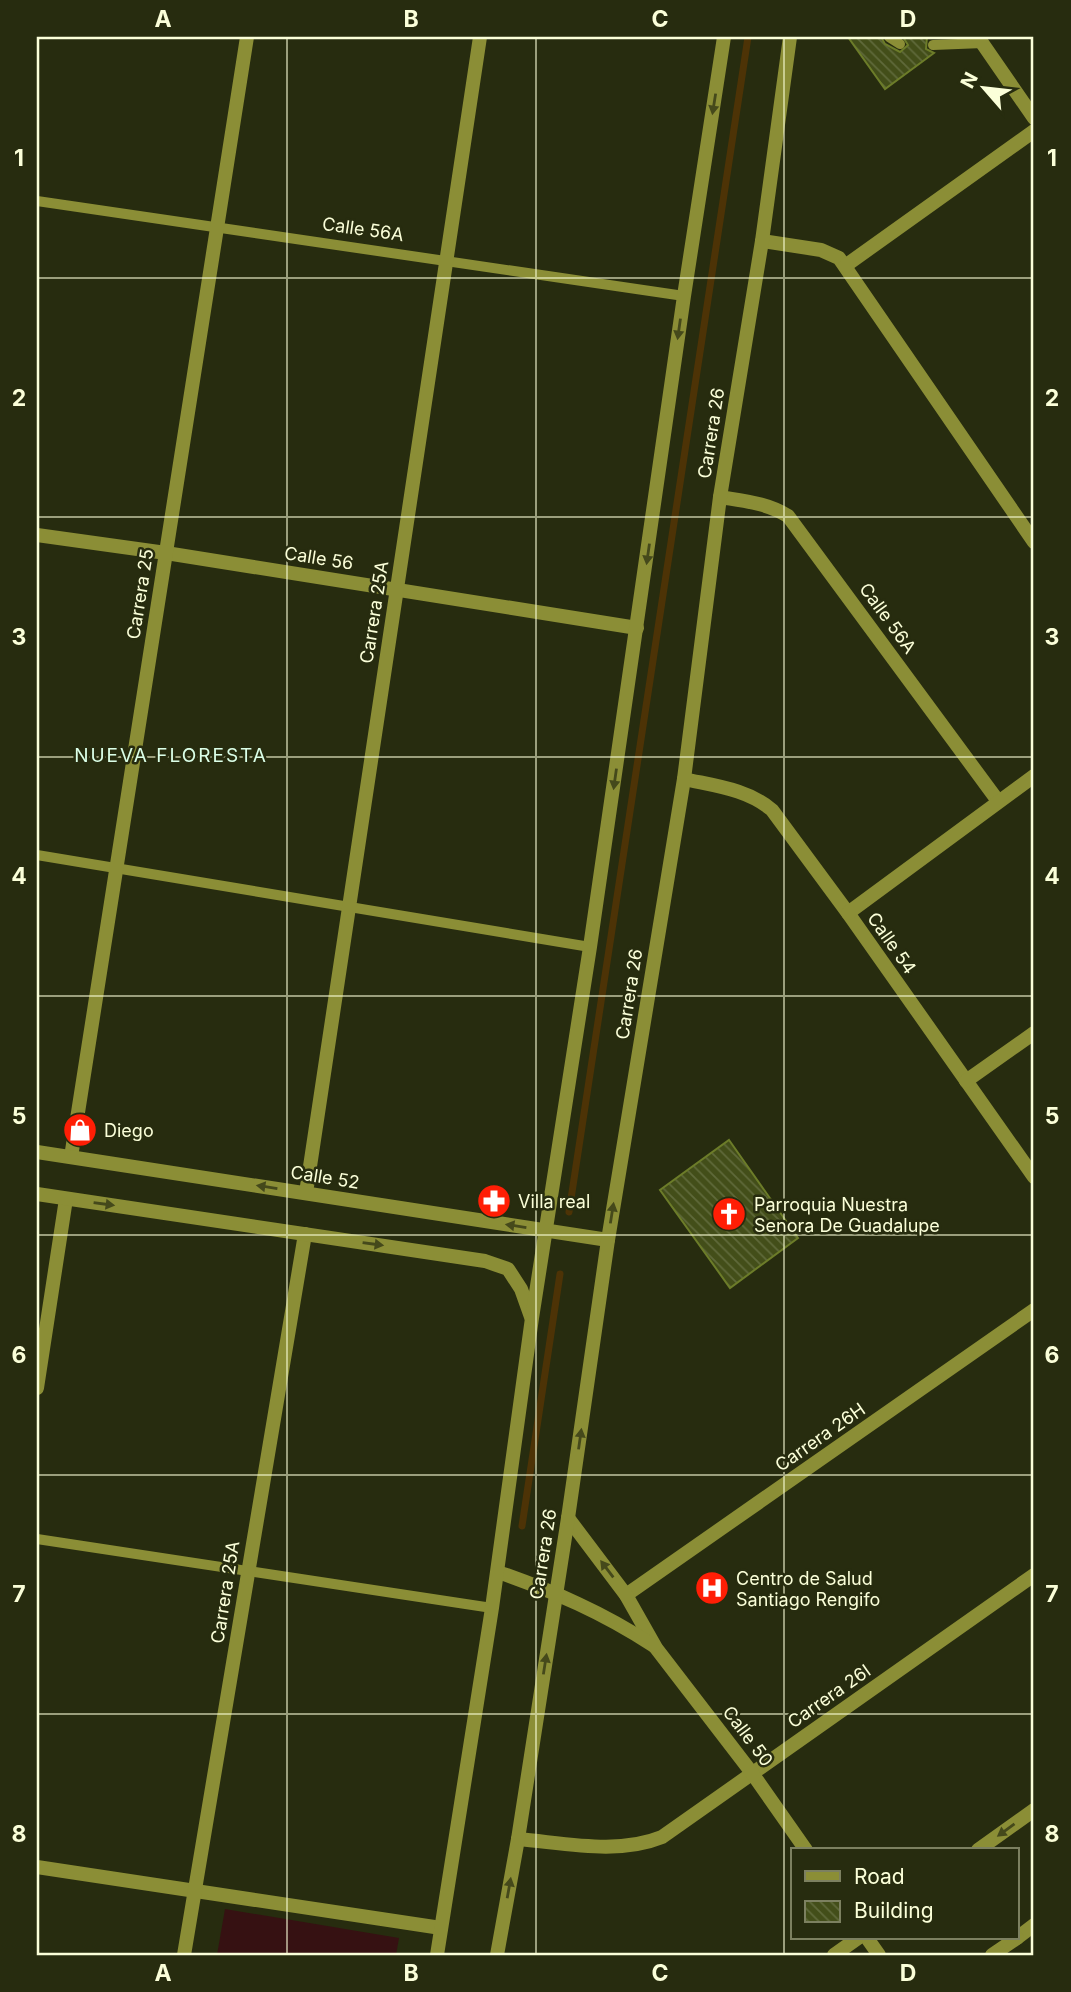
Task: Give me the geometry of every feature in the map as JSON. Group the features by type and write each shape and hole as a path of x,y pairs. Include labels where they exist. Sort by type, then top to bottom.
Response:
{"street":[{"name":"Carrera 25","path":"71,1157 247,37"},
{"name":"Carrera 25A","path":"306,1193 480,37"},
{"path":"437,1955 498,1572 532,1318 590,947 724,37"},
{"name":"Carrera 26","path":"497,1955 518,1839 568,1518 608,1240 684,779 720,497 762,241 790,37"},
{"path":"980,40 1034,118"},
{"path":"845,266 1034,131"},
{"path":"762,241 827,251 839,258 1034,542"},
{"name":"Calle 56A","path":"720,497 763,505 788,516 998,801"},
{"name":"Calle 56","path":"37,535 637,628"},
{"path":"848,913 1034,776"},
{"name":"Calle 54","path":"684,779 748,794 772,810 1034,1177"},
{"path":"967,1081 1034,1033"},
{"name":"Calle 52","path":"37,1152 608,1240"},
{"path":"37,1194 485,1261 508,1269 521,1289 532,1318"},
{"path":"37,1388 66,1199"},
{"name":"Carrera 25A","path":"184,1955 305,1234"},
{"name":"Carrera 26H","path":"626,1595 1034,1310"},
{"name":"Calle 50","path":"568,1518 626,1595 656,1648 805,1848"},
{"name":"Calle 50","path":"498,1572 603,1614 656,1648"},
{"name":"Carrera 26I","path":"518,1839 619,1847 647,1843 662,1837 1034,1575"},
{"path":"981,1848 1034,1810"},
{"path":"37,1867 441,1928"},
{"path":"1018,1937 1034,1925"},
{"path":"834,1955 855,1940"},
{"path":"868,1940 879,1955"},
{"path":"992,1955 1014,1940"}],"lane":[{"path":"888,37 900,44"},
{"path":"933,45 980,40"},
{"name":"Calle 56A","path":"37,201 684,296"},
{"path":"37,855 590,947"},
{"path":"37,1539 492,1608"}],"shaded area":[{"path":"225,1909 399,1938 396,1955 217,1955"}],"building":[{"path":"848,37 881,37 885,44 900,52 908,45 903,37 927,37 926,49 934,53 885,89"},
{"name":"Parroquia Nuestra Senora De Guadalupe","path":"729,1140 798,1238 730,1288 660,1190"}],"waterway":[{"path":"569,1212 748,37"},
{"path":"522,1526 560,1274"}],"place":[{"name":"Diego","path":"80,1130"},
{"name":"Villa real","path":"494,1201"},
{"name":"Parroquia Nuestra Senora De Guadalupe","path":"729,1214"},
{"name":"Centro de Salud Santiago Rengifo","path":"712,1588"}],"district":[{"name":"NUEVA FLORESTA","path":"171,755"}]}
